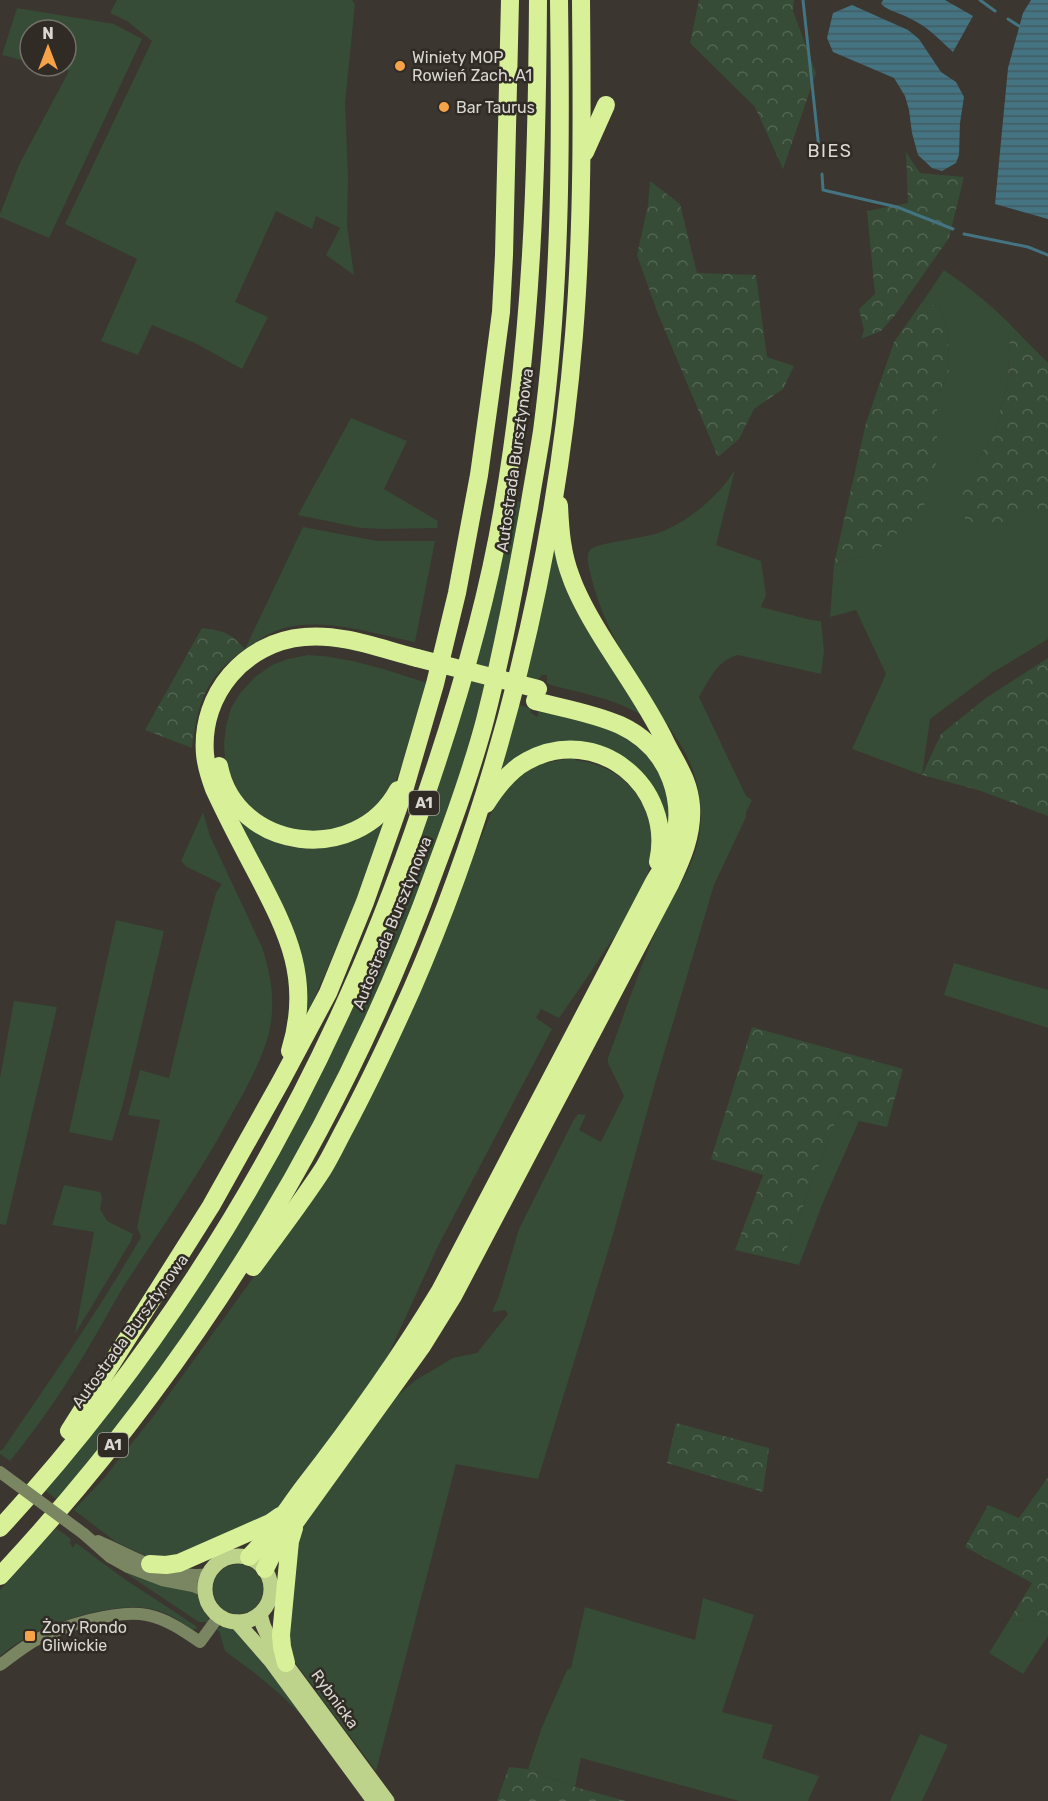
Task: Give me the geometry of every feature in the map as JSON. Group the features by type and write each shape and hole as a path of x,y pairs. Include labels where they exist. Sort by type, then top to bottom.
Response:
{"highway":[{"path":"21,1505 211,1206 281,1082 332,983 365,902 403,794 435,684 457,593 479,475 490,396 501,312 504,255 510,0"},
{"name":"Autostrada Bursztynowa","path":"0,1528 65,1453 140,1355 200,1267 260,1170 296,1105 351,992 386,907 414,830 449,725 490,578 515,432 532,257 537,127 538,0"},
{"name":"Autostrada Bursztynowa","path":"0,1576 74,1494 179,1359 284,1196 329,1113 385,996 424,902 461,798 484,721 517,576 542,433 553,316 558,203 559,0"},
{"path":"179,1359 220,1314 324,1168 402,1012 475,824 518,671 538,582 557,474 574,334 581,161 581,0"},
{"path":"581,161 606,105"},
{"path":"249,1557 289,1519 422,1346 453,1296 681,861 688,841 691,821 690,800 685,777 658,725 585,608 571,579 560,536 557,474"},
{"path":"281,1082 294,1040 298,1013 299,991 293,953 275,908 230,823 211,781 205,753 205,734 209,713 217,693 243,661 268,645 286,639 326,636 351,641 416,663 536,695 607,708 651,731 668,746"},
{"path":"413,762 396,794 374,820 342,836 322,840 301,840 283,836 264,827 235,802 219,770 216,752 221,715 228,698 237,684 265,660 302,648 320,648 416,663"},
{"path":"265,1569 289,1519 410,1341 440,1291 669,856 678,823 676,794 664,764 645,742 620,725 536,695"},
{"path":"475,824 498,786 510,773 527,761 548,753 566,750 597,754 612,760 635,776 652,801 662,843 654,882"},
{"path":"150,1564 179,1563 270,1523 289,1519"},
{"path":"286,1663 281,1635 290,1541 289,1519"}],"main road":[{"path":"243,1556 255,1560 265,1569 271,1582 271,1596 269,1603 260,1614 250,1620 237,1622 219,1616 209,1605 205,1591 208,1574 217,1563 229,1557 243,1556"},
{"name":"Rybnicka","path":"260,1614 273,1647 387,1801"},
{"name":"Rybnicka","path":"237,1622 271,1661 374,1801"}],"street":[{"path":"0,1472 87,1535 110,1557 137,1571 162,1580 193,1586 205,1591"},
{"path":"87,1535 165,1571 196,1576 208,1574"},
{"path":"0,1665 45,1635 80,1623 133,1613 159,1618 200,1642 219,1616"}],"green space":[{"path":"117,0 352,0 355,4 345,103 347,226 354,275 326,255 340,228 316,216 312,229 276,211 235,302 268,317 242,369 195,343 152,325 138,355 101,341 137,259 65,224 152,41 127,21 110,13"},
{"path":"699,0 794,0 793,11 816,73 783,169 755,107 690,43"},
{"path":"17,8 78,18 18,18 18,59 2,55"},
{"path":"78,18 114,24 142,39 49,238 0,217 19,165 65,78 78,78"},
{"path":"906,152 920,173 964,177 949,238 895,315 881,331 861,339 864,330 859,309 875,294 867,211 908,203"},
{"path":"650,181 680,204 697,273 756,275 767,357 794,366 783,389 754,409 739,439 718,457 658,314 637,255 648,205"},
{"path":"944,270 986,302 1023,338 1010,334 1008,379 995,431 970,472 1048,513 1048,639 992,673 930,719 922,775 852,749 886,674 856,610 830,617 834,564 874,553 937,460 937,398 949,371 948,331 939,308 923,301"},
{"path":"923,301 939,308 948,331 949,371 937,398 937,460 922,512 874,553 834,564 866,423 894,342"},
{"path":"1010,333 1023,338 1048,363 1048,513 1045,511 969,531 960,503 970,472 995,431 1008,379"},
{"path":"351,418 407,441 384,489 438,521 437,528 361,528 298,515"},
{"path":"735,470 716,545 761,561 766,595 761,607 821,621 824,651 821,674 738,655 719,666 699,697 746,796 752,800 714,885 612,1238 538,1479 456,1464 376,1771 291,1657 285,1638 295,1537 397,1396 416,1380 453,1358 477,1353 508,1314 505,1310 492,1312 519,1229 578,1114 586,1115 579,1130 601,1142 624,1096 608,1063 608,1058 639,972 664,913 693,858 700,831 701,813 697,786 689,760 628,663 610,629 596,592 588,564 588,555 594,547 655,534 678,524 720,490"},
{"path":"512,500 521,502 490,666 455,795 422,890 331,1094 255,1231 173,1353 60,1502 43,1489 153,1347 361,984"},
{"path":"303,527 377,541 435,541 415,642 348,628 314,624 281,629 245,649"},
{"path":"554,542 565,585 576,611 646,718 624,706 551,685 547,683 547,675 542,675 537,681 523,677"},
{"path":"202,628 226,633 245,649 231,659 212,680 197,717 192,748 145,730"},
{"path":"308,655 353,661 427,683 404,761 396,780 383,800 352,825 308,834 288,830 254,812 240,796 225,761 224,743 231,708 241,692 255,677 272,665"},
{"path":"1048,658 1048,816 978,790 922,775 941,734 986,698"},
{"path":"516,704 530,708 531,713 537,717 539,710 605,728 631,739 652,760 667,788 669,830 653,786 647,778 623,760 587,744 494,779"},
{"path":"574,758 618,775 644,806 653,828 653,846 645,881 620,929 559,1018 541,1009 536,1018 552,1029 438,1246 382,1369 279,1511 179,1557 153,1559 116,1542 74,1510 104,1478 152,1418 284,1235 412,1007 490,816 505,791 514,781 533,768"},
{"path":"203,812 210,836 262,947 270,980 272,1003 268,1037 251,1079 204,1163 122,1289 64,1386 10,1461 0,1454 0,1451 74,1344 141,1237 137,1227 160,1120 128,1115 140,1070 169,1078 216,893 222,884 187,867 181,861"},
{"path":"234,812 253,829 272,841 307,849 320,849 320,847 387,818 359,896 303,1024 305,1009"},
{"path":"116,920 164,931 112,1141 69,1132"},
{"path":"954,963 1048,990 1048,1028 944,995"},
{"path":"14,1001 57,1007 6,1225 0,1224 0,1078"},
{"path":"752,1027 903,1069 887,1127 859,1121 839,1113 782,1261 735,1250 763,1175 711,1159"},
{"path":"839,1113 859,1121 824,1200 799,1265 782,1261"},
{"path":"64,1185 100,1192 102,1198 100,1209 107,1221 133,1234 75,1334 94,1232 52,1225"},
{"path":"676,1423 769,1448 763,1492 667,1463"},
{"path":"1048,1477 1048,1623 1010,1619 1032,1583 965,1547 988,1505 1019,1518"},
{"path":"56,1528 71,1539 70,1543 73,1548 76,1543 197,1628 193,1630 158,1610 139,1607 109,1610 76,1617 47,1627 30,1635 0,1656 0,1590"},
{"path":"243,1564 256,1571 262,1579 262,1599 256,1607 248,1613 233,1614 220,1607 214,1599 213,1584 220,1571 228,1565"},
{"path":"118,1568 196,1592 200,1596 209,1619 208,1622 199,1622"},
{"path":"703,1598 754,1615 722,1712 773,1725 762,1758 819,1776 808,1801 739,1801 581,1758 575,1787 528,1769 542,1727 567,1670 571,1668 585,1607 695,1640"},
{"path":"1010,1619 1048,1623 1048,1636 1023,1674 989,1653"},
{"path":"229,1625 235,1627 251,1645 329,1752 301,1715 281,1695 225,1651 219,1631 216,1630"},
{"path":"920,1734 948,1745 922,1801 890,1801"},
{"path":"509,1767 528,1769 575,1787 626,1801 497,1801"}],"water":[{"path":"883,0 945,0 973,16 953,52 923,26 884,7 881,4"},
{"path":"1031,0 1048,0 1048,219 995,204 1008,68 1023,13"},
{"path":"852,5 908,30 919,39 941,72 956,82 964,97 959,155 956,163 942,171 932,168 918,155 905,96 894,78 833,52 827,38 833,13"}],"waterway":[{"path":"803,0 819,149"},
{"path":"980,0 995,11"},
{"path":"1008,19 1019,26"},
{"path":"822,174 823,190 897,207 953,229"},
{"path":"964,234 1028,247 1048,255"}],"place":[{"name":"Winiety MOP Rowień Zach. A1","path":"400,66"},
{"name":"Bar Taurus","path":"444,107"},
{"name":"Żory Rondo Gliwickie","path":"30,1636"}],"district":[{"name":"BIES","path":"830,151"}]}
